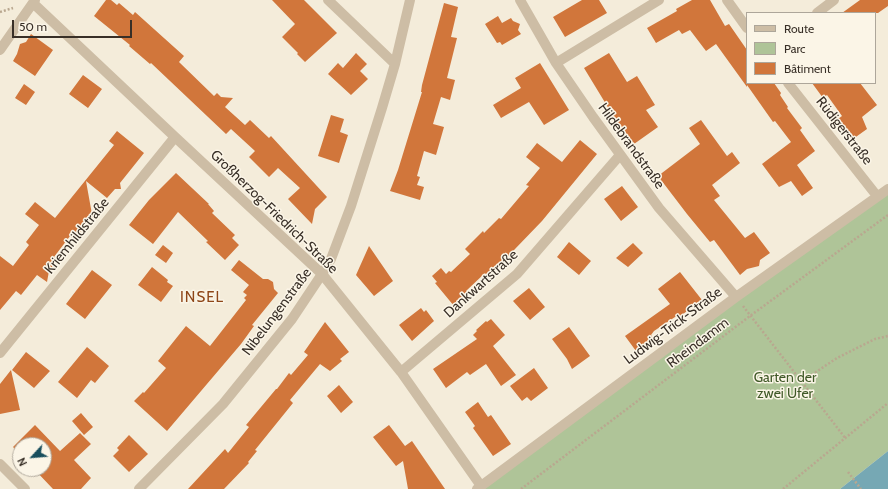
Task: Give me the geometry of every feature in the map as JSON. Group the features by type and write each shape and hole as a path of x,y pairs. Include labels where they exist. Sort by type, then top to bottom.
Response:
{"street":[{"path":"328,0 395,64"},
{"name":"Nibelungenstraße","path":"139,489 223,404 292,319 331,259 351,206 395,64 410,0"},
{"name":"Hildebrandstraße","path":"520,0 556,64 620,155 659,208 736,297"},
{"path":"556,64 660,0"},
{"path":"727,0 746,27"},
{"path":"818,12 834,0"},
{"path":"0,50 34,1"},
{"name":"Großherzog-Friedrich-Straße","path":"34,1 175,137 322,274 400,372 479,488"},
{"name":"Rüdigerstraße","path":"789,84 878,196"},
{"name":"Kriemhildstraße","path":"0,353 175,137"},
{"name":"Dankwartstraße","path":"400,372 517,274 620,155"},
{"name":"Ludwig-Trick-Straße","path":"479,488 736,297 888,189"},
{"path":"0,464 25,489"}],"path":[{"name":"Rheindamm","path":"520,489 750,316 888,215"},
{"path":"743,306 846,439"},
{"path":"802,382 837,358 875,339 888,336"},
{"path":"782,489 846,439 888,403"},
{"path":"848,472 861,489"}],"green space":[{"name":"Garten der zwei Ufer","path":"888,184 888,451 840,489 481,489"}],"water":[{"path":"888,451 888,489 840,489"}],"building":[{"path":"106,0 111,0 117,5 119,3 133,15 135,12 184,56 179,62 214,96 217,93 221,97 233,98 225,107 245,125 250,120 269,138 271,136 327,197 315,209 312,224 288,199 300,188 278,168 269,177 249,157 255,151 231,129 226,134 151,63 150,64 129,46 130,45 94,16"},
{"path":"272,0 304,0 337,33 305,62 282,37 295,24"},
{"path":"582,0 599,0 607,13 565,37 553,17"},
{"path":"692,0 710,0 725,26 729,24 746,49 746,84 775,84 781,93 780,95 788,107 787,108 802,128 800,130 815,151 797,165 813,188 802,196 791,181 779,187 762,164 791,142 775,121 773,122 716,44 706,51 690,30 682,34 679,30 656,43 647,28 677,11 676,9"},
{"path":"860,0 888,0 888,6 878,13 843,12"},
{"path":"444,3 458,7 451,37 457,38 447,78 455,80 450,100 441,97 433,124 444,127 436,155 424,151 417,176 420,177 417,185 424,187 420,200 390,191 422,92 422,85"},
{"path":"498,16 502,23 511,18 513,21 520,24 518,30 521,34 502,45 500,42 497,43 485,24"},
{"path":"31,34 53,50 35,76 13,61 20,44 26,42"},
{"path":"356,53 367,64 360,71 368,79 351,95 328,74 338,63 343,68"},
{"path":"609,53 627,82 637,76 655,105 646,110 658,127 634,144 612,114 584,68"},
{"path":"540,63 569,110 544,125 529,102 501,118 493,105 521,88 515,78"},
{"path":"83,75 102,89 88,108 69,94"},
{"path":"24,84 35,92 26,105 15,98"},
{"path":"813,84 861,84 877,105 862,117 867,129 853,139 838,119 842,116 827,95 823,98"},
{"path":"331,115 344,119 340,132 348,135 339,163 318,156"},
{"path":"701,120 727,156 732,152 740,163 712,185 720,196 714,200 745,238 754,232 770,253 760,260 759,266 747,269 740,275 714,240 710,242 658,176 700,144 689,128"},
{"path":"117,131 144,153 120,183 121,189 115,189 107,198 86,181 93,220 88,222 74,240 70,236 54,257 57,260 49,271 47,282 37,275 21,295 16,291 0,310 0,256 13,266 29,245 26,242 39,225 25,214 35,202 55,218 114,145 109,141"},
{"path":"580,140 597,154 542,221 488,277 485,273 466,291 469,293 454,306 435,283 437,282 432,276 441,268 446,274 449,271 451,272 470,254 465,249 483,231 484,233 499,218 501,219 529,186 526,185 540,168 526,157 537,143 562,162"},
{"path":"176,173 209,204 214,211 212,213 235,235 232,238 239,245 225,260 178,212 153,244 129,225 149,200"},
{"path":"622,186 638,207 621,221 604,199"},
{"path":"569,242 591,261 579,275 557,257"},
{"path":"633,243 643,253 628,267 616,258"},
{"path":"163,245 173,253 166,263 155,255"},
{"path":"369,246 393,281 374,296 356,275"},
{"path":"239,260 263,279 268,279 273,282 274,289 278,293 252,325 254,326 241,344 167,431 134,401 143,392 144,393 166,368 158,361 186,326 210,346 246,300 244,298 247,295 243,292 249,285 231,270"},
{"path":"152,267 173,286 161,302 138,285"},
{"path":"92,270 112,285 85,319 66,304"},
{"path":"680,272 702,300 679,317 678,315 654,331 651,335 653,338 636,351 625,336 670,304 658,289"},
{"path":"529,288 545,307 530,320 513,301"},
{"path":"421,308 424,312 426,310 434,321 412,341 399,325"},
{"path":"491,319 505,335 493,346 516,375 501,386 486,364 470,375 467,372 446,388 433,369 477,339 473,335 477,331 476,330 486,321 487,322"},
{"path":"325,322 349,352 340,359 342,361 330,371 320,364 290,400 293,403 255,450 257,451 248,462 249,463 224,489 188,489 225,449 228,453 249,427 246,425 289,373 291,375 308,355 304,352"},
{"path":"569,327 590,356 572,369 567,359 552,339"},
{"path":"87,347 109,366 95,383 91,380 77,398 58,382"},
{"path":"26,352 50,371 34,388 12,370"},
{"path":"534,368 548,388 531,401 527,397 522,401 510,386"},
{"path":"11,370 20,410 0,414 0,384"},
{"path":"339,385 353,402 341,413 327,396"},
{"path":"478,402 488,417 491,415 511,444 493,456 473,428 475,426 465,412"},
{"path":"81,413 93,427 84,435 72,421"},
{"path":"35,425 47,437 23,437"},
{"path":"389,425 405,446 412,441 445,489 408,489 403,461 396,466 373,437"},
{"path":"80,433 91,444 74,460 91,478 81,489 53,489 42,477 52,477 52,443 60,451"},
{"path":"129,435 148,454 129,472 113,456 119,450 117,448"}],"district":[{"name":"INSEL","path":"202,298"}]}
